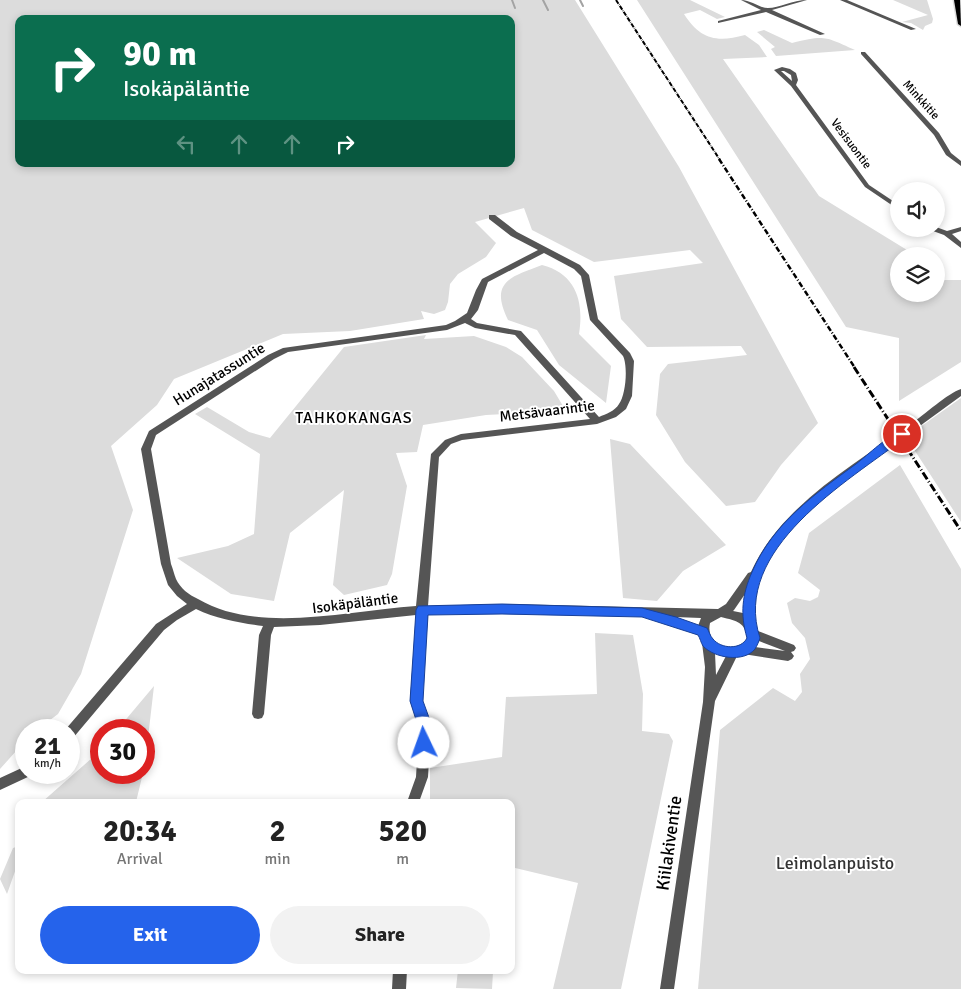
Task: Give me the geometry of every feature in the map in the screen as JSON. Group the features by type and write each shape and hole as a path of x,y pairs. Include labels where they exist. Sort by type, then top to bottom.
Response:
{"main road":[{"path":"957,0 961,24"}],"street":[{"path":"744,0 822,34"},
{"path":"720,22 804,0"},
{"path":"844,0 913,28"},
{"name":"Minkkitie","path":"863,53 937,134 948,154 961,164"},
{"name":"Vesisuontie","path":"793,84 868,186 890,202"},
{"name":"Metsävaarintie","path":"414,799 422,777 425,726 416,701 433,460 442,447 461,437 597,421 617,413 629,398 630,362 627,355 594,320 585,275 577,267 514,234 492,217"},
{"path":"947,233 961,229"},
{"path":"947,233 961,246"},
{"path":"543,250 485,281 481,288 474,313 466,320 475,325 518,333 597,421"},
{"name":"Hunajatassuntie","path":"194,605 172,582 166,564 146,449 152,433 271,357 286,350 447,327 466,320"},
{"path":"718,614 735,615 752,629 789,652 720,650 705,637 705,621 730,607 781,533 810,504 847,474 961,392"},
{"path":"739,651 752,642 748,603 761,563"},
{"path":"80,721 160,627 173,616 194,605"},
{"name":"Isokäpäläntie","path":"194,605 228,616 270,623 307,624 422,610 502,609 718,614"},
{"name":"Isokäpäläntie","path":"642,612 676,622 705,637"},
{"path":"258,714 265,635 270,623"},
{"name":"Kiilakiventie","path":"667,989 709,702 711,667 705,637"},
{"name":"Kiilakiventie","path":"709,702 739,651"},
{"path":"0,784 15,777"},
{"path":"399,989 400,974"}],"green space":[{"path":"0,0 575,0 679,167 818,423 781,465 755,502 726,506 685,462 656,415 660,374 668,364 747,355 741,346 647,347 621,319 614,276 703,263 690,250 594,262 532,230 524,208 475,222 496,243 486,257 458,274 450,284 445,310 434,314 421,311 424,319 350,331 283,334 174,379 157,405 111,446 133,510 81,674 58,714 51,719 15,719 15,752 0,769"},
{"path":"637,0 690,0 725,17 717,19 700,10 684,14 696,29 703,34 725,39 745,35 759,45 767,57 723,59 819,196 902,247 890,247 890,302 945,302 945,280 961,280 961,362 899,401 899,338 846,327"},
{"path":"893,0 927,0 933,19 932,23 925,26 923,30 911,23 902,22 928,15"},
{"path":"764,30 792,43 824,38 855,50 776,56 771,49 775,47 757,32"},
{"path":"542,265 554,269 563,275 576,291 580,311 579,334 611,366 606,403 559,365 537,330 508,320 501,297 502,289 506,282 521,273"},
{"path":"426,335 424,339 474,336 506,347 522,357 554,391 566,411 486,415 423,425 417,452 396,453 407,486 392,574 387,585 344,595 333,585 344,490 290,533 274,601 231,594 177,558 228,546 254,534 260,454 195,414 207,407 249,432 270,438 344,347"},
{"path":"961,398 961,522 906,437"},
{"path":"610,439 630,444 726,545 683,571 657,601 623,598"},
{"name":"Leimolanpuisto","path":"900,465 961,569 961,989 698,989 720,730 773,688 795,701 802,692 800,674 810,659 805,638 792,623 787,603 795,598 810,601 818,597 820,590 798,573 809,533"},
{"path":"595,633 633,635 643,694 642,731 669,734 673,741 621,989 553,989 578,883 515,868 515,799 430,799 430,768 502,757 506,697 597,694"},
{"path":"154,686 150,719 126,719"},
{"path":"90,760 90,784 140,784 137,799 45,799 62,784 80,784 80,769"},
{"path":"15,847 15,871 7,894 0,879 13,848"},
{"path":"458,974 493,974 492,989 456,988"}],"waterway":[{"path":"512,0 515,8"},
{"path":"543,0 548,10"},
{"path":"580,0 583,6"}],"railway":[{"path":"616,0 720,160"},
{"path":"719,159 855,368"},
{"path":"854,367 961,531"}],"district":[{"name":"TAHKOKANGAS","path":"354,418"}],"route":[{"path":"424,743 425,726 416,701 422,610 502,609 642,612 703,632 708,643 720,650 733,653 740,652 750,647 754,638 749,625 748,603 752,588 761,563 781,533 810,504 902,434"}]}
